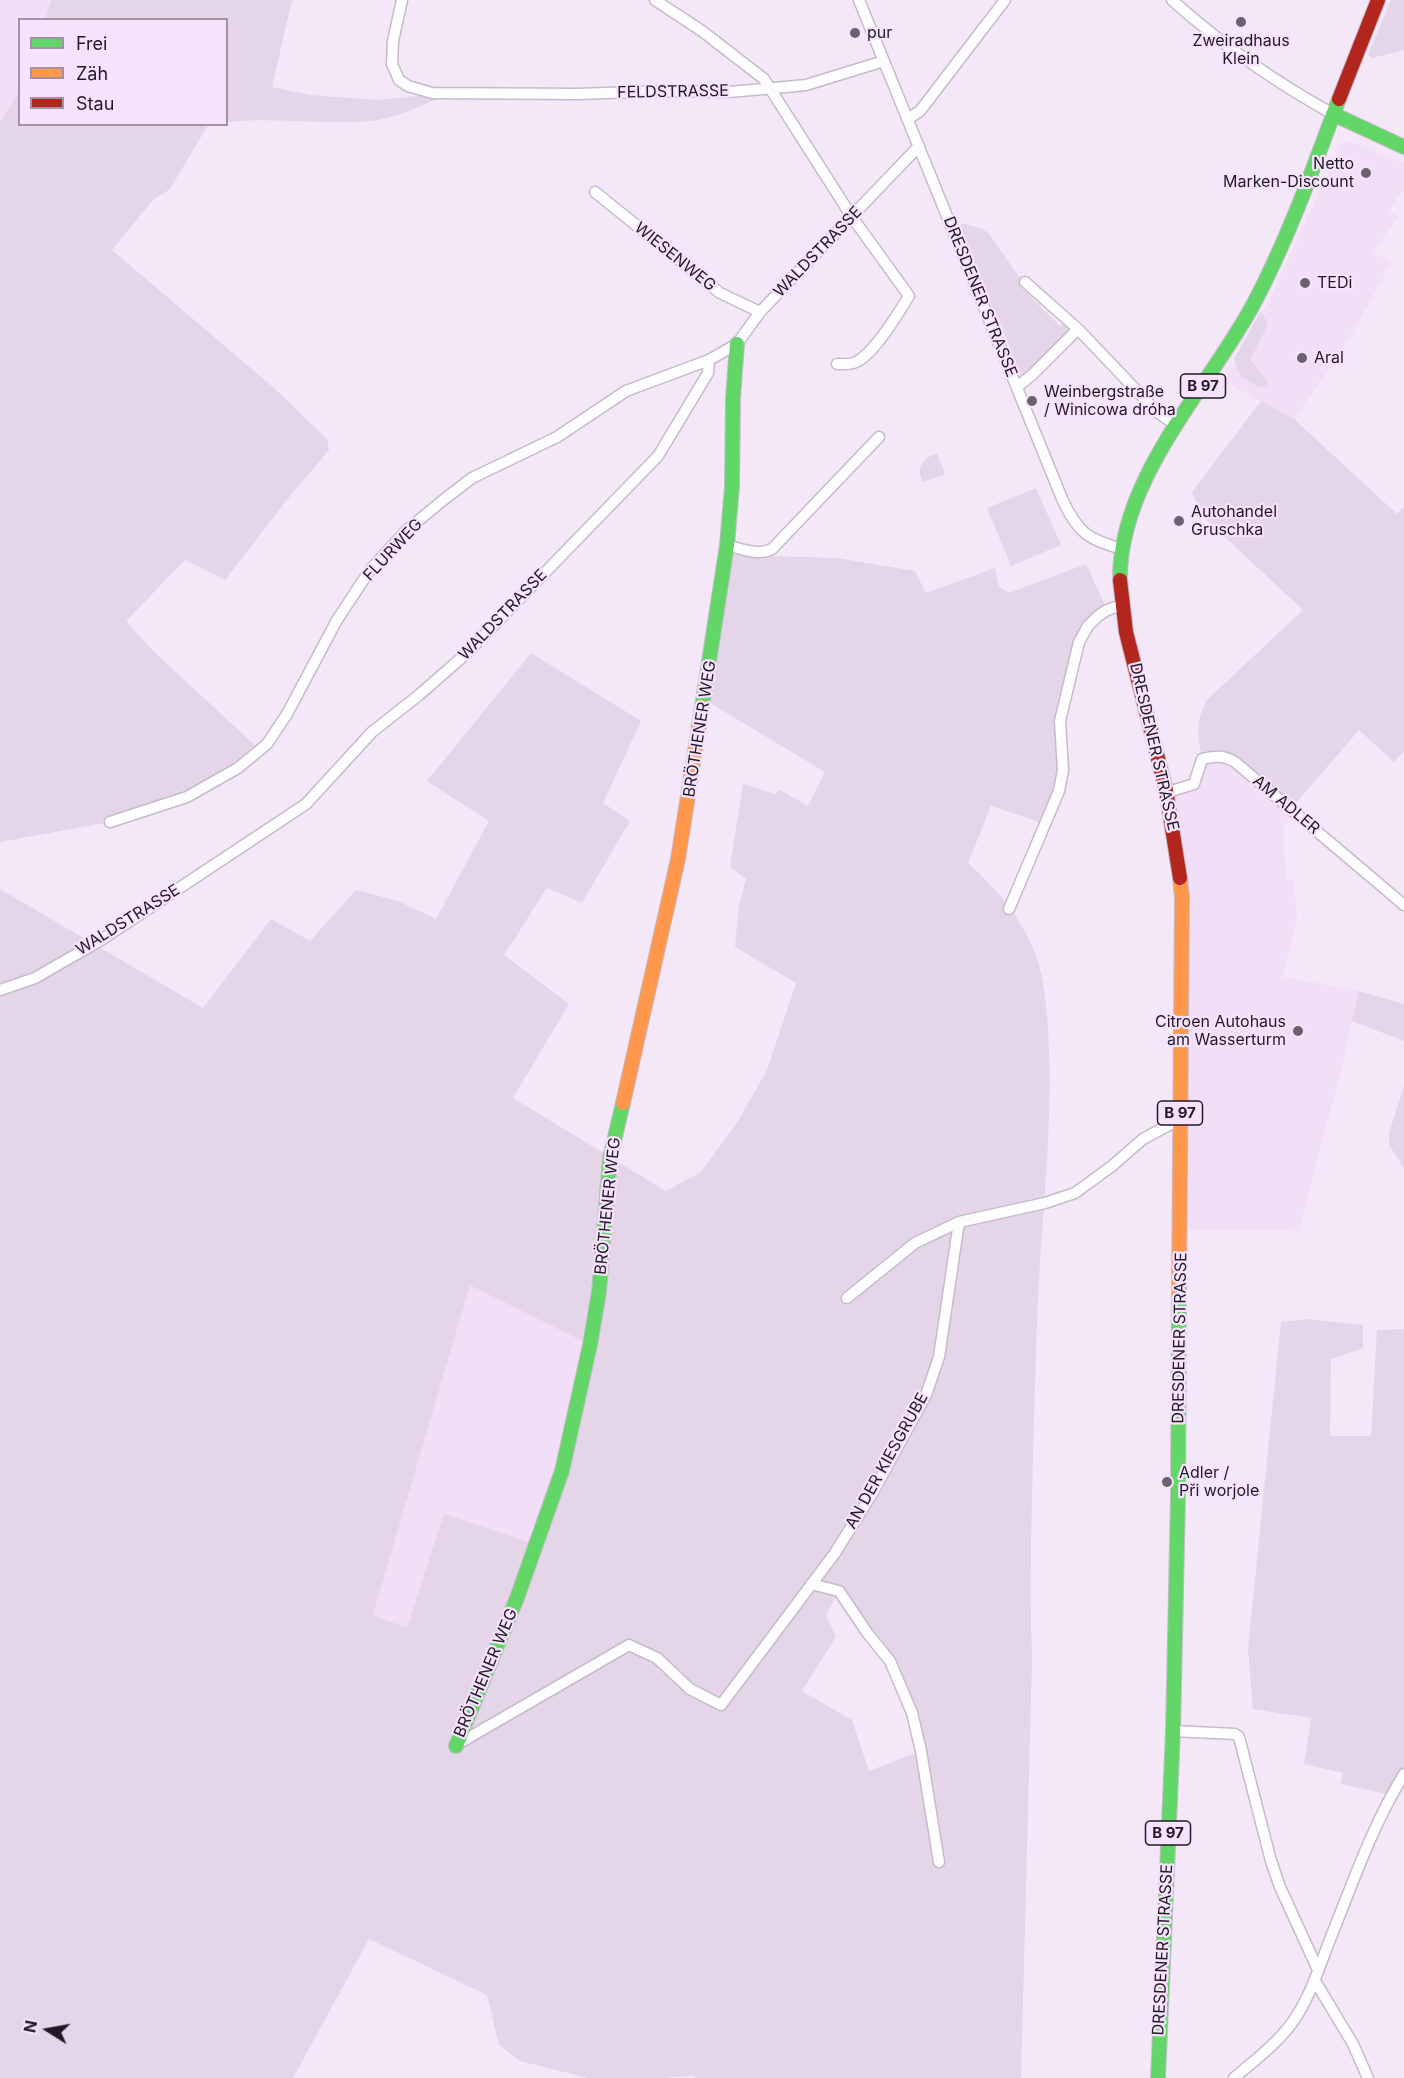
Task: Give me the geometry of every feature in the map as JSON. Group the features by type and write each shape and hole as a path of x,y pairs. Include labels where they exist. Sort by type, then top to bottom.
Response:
{"main road":[{"name":"B 97","path":"1122,549 1129,520 1141,487 1176,425 1216,366 1263,286 1291,225 1378,0"},
{"path":"1333,114 1404,147"},
{"name":"BRÖTHENER WEG","path":"456,1746 517,1598 562,1471 590,1345 599,1292 610,1158 678,859 727,545 733,470 733,398 737,344"},
{"name":"DRESDENER STRASSE","path":"1122,549 1120,589 1122,605 1129,644 1168,792 1179,852 1182,897 1180,1340 1173,1731 1158,2078"}],"street":[{"name":"FELDSTRASSE","path":"402,0 393,41 392,64 399,80 408,86 424,91 577,94 665,91 728,92 806,85 884,61"},
{"path":"655,0 758,73 852,218 909,296 888,328 865,356 855,363 837,364"},
{"name":"DRESDENER STRASSE","path":"859,0 1063,501 1076,525 1085,534 1097,541 1122,549"},
{"path":"908,119 920,111 1005,0"},
{"path":"1172,0 1256,67 1293,92 1333,114"},
{"name":"WALDSTRASSE","path":"0,990 35,978 100,940 306,804 372,732 467,653 658,456 708,373 710,360 737,344 760,312 919,146"},
{"name":"WIESENWEG","path":"595,192 720,293 760,312"},
{"path":"1025,282 1078,329 1158,412 1176,425"},
{"path":"1017,387 1078,329"},
{"name":"FLURWEG","path":"110,822 187,797 238,768 267,744 287,714 337,620 370,570 407,530 442,501 472,478 557,437 626,391 710,360"},
{"path":"727,545 751,552 772,549 879,437"},
{"path":"1009,909 1059,791 1063,770 1060,721 1079,642 1088,626 1098,616 1122,605"},
{"name":"AM ADLER","path":"1168,792 1194,784 1202,759 1216,756 1227,757 1404,905"},
{"path":"847,1298 915,1243 959,1222 1045,1203 1075,1193 1112,1166 1143,1139 1180,1119"},
{"name":"AN DER KIESGRUBE","path":"456,1746 629,1645 657,1658 690,1689 722,1705 835,1553 873,1492 926,1395 939,1357 959,1222"},
{"path":"811,1584 839,1591 868,1634 890,1661 912,1713 921,1751 939,1862"},
{"path":"1173,1731 1235,1734 1239,1737 1277,1878 1316,1976 1353,2044 1368,2078"},
{"path":"1234,2078 1283,2035 1297,2015 1316,1976 1366,1850 1391,1795 1404,1774"}],"shaded area":[{"path":"0,0 50,0 45,18 18,18 18,93 0,123"},
{"path":"51,0 292,0 272,87 310,95 378,100 458,92 381,120 228,122 228,18 46,18"},
{"path":"1391,0 1404,0 1404,50 1372,58 1368,55"},
{"path":"18,93 18,126 207,126 170,189 153,200 112,250 273,387 327,439 329,450 225,580 185,560 126,621 152,650 260,750 187,797 110,822 0,842 0,123"},
{"path":"1342,142 1358,144 1404,163 1404,188 1389,211 1399,216 1373,252 1392,262 1342,351 1294,419 1224,382 1270,299"},
{"path":"961,223 983,229 989,234 1022,281 1020,286 1060,326 1065,321 1070,325 1071,330 1033,369 1021,378 1001,324 959,229"},
{"path":"1261,311 1268,324 1250,360 1267,381 1267,386 1259,388 1240,375 1234,359"},
{"path":"1261,401 1294,419 1397,514 1404,507 1404,751 1394,762 1359,730 1296,803 1286,805 1235,762 1202,759 1199,736 1199,722 1207,700 1303,610 1199,513 1192,492"},
{"path":"937,454 944,475 923,482 920,473 921,465"},
{"path":"1036,488 1061,545 1011,566 987,508"},
{"path":"727,545 769,551 775,556 837,558 915,571 926,593 995,568 999,587 1009,593 1086,564 1107,609 1088,625 1068,683 1062,760 1045,824 991,806 968,863 1007,904 1023,927 1035,953 1044,990 1049,1056 1048,1138 1038,1290 1034,1419 1032,1660 1021,2078 696,2078 693,2076 588,2078 520,2061 499,2045 487,1995 369,1939 293,2078 0,2078 0,889 203,1008 271,919 310,941 356,890 398,901 436,919 489,821 427,781 531,653 641,721 603,803 630,821 582,903 547,888 504,955 569,1004 513,1098 666,1191 701,1172 738,1121 767,1070 796,983 735,947 739,906 746,879 730,867 743,784 775,794 780,790 808,806 825,772 705,700","holes":["470,1285 590,1345 537,1545 444,1514 407,1628 373,1615","839,1592 889,1661 921,1751 869,1771 852,1720 802,1691 836,1637 826,1615"]},
{"path":"1227,757 1294,813 1283,829 1286,877 1294,880 1297,917 1283,977 1359,991 1299,1231 1181,1229 1182,1057 1169,792 1195,784 1202,759"},
{"path":"1359,991 1404,1004 1404,1041 1352,1021"},
{"path":"1404,1086 1404,1168 1389,1145 1389,1133"},
{"path":"470,1284 590,1345 537,1545 407,1629 373,1615"},
{"path":"1307,1319 1363,1325 1363,1348 1331,1359 1330,1436 1371,1436 1377,1330 1404,1329 1404,1773 1391,1795 1341,1784 1343,1773 1304,1764 1311,1718 1253,1709 1248,1649 1281,1322"}],"traffic: fast":[{"path":"1120,580 1124,542 1134,506 1169,436 1234,337 1266,280 1310,178 1339,99"},
{"path":"1333,114 1404,147"},
{"path":"702,707 727,545 732,487 733,398 737,344"},
{"path":"456,1746 517,1598 562,1471 590,1345 599,1292 610,1158 623,1103"},
{"path":"1158,2078 1173,1731 1178,1498 1179,1294"}],"traffic: slow":[{"path":"623,1103 678,859 702,707"},
{"path":"1179,1294 1182,897 1180,878"}],"traffic: jam":[{"path":"1339,99 1378,0"},
{"path":"1120,580 1126,632 1166,790 1180,878"}],"place":[{"name":"Zweiradhaus Klein","path":"1241,22"},
{"name":"pur","path":"855,33"},
{"name":"Netto Marken-Discount","path":"1366,173"},
{"name":"TEDi","path":"1305,283"},
{"name":"Aral","path":"1302,358"},
{"name":"Weinbergstraße / Winicowa dróha","path":"1032,401"},
{"name":"Autohandel Gruschka","path":"1179,521"},
{"name":"Citroen Autohaus am Wasserturm","path":"1298,1031"},
{"name":"Adler / Při worjole","path":"1167,1482"}]}
